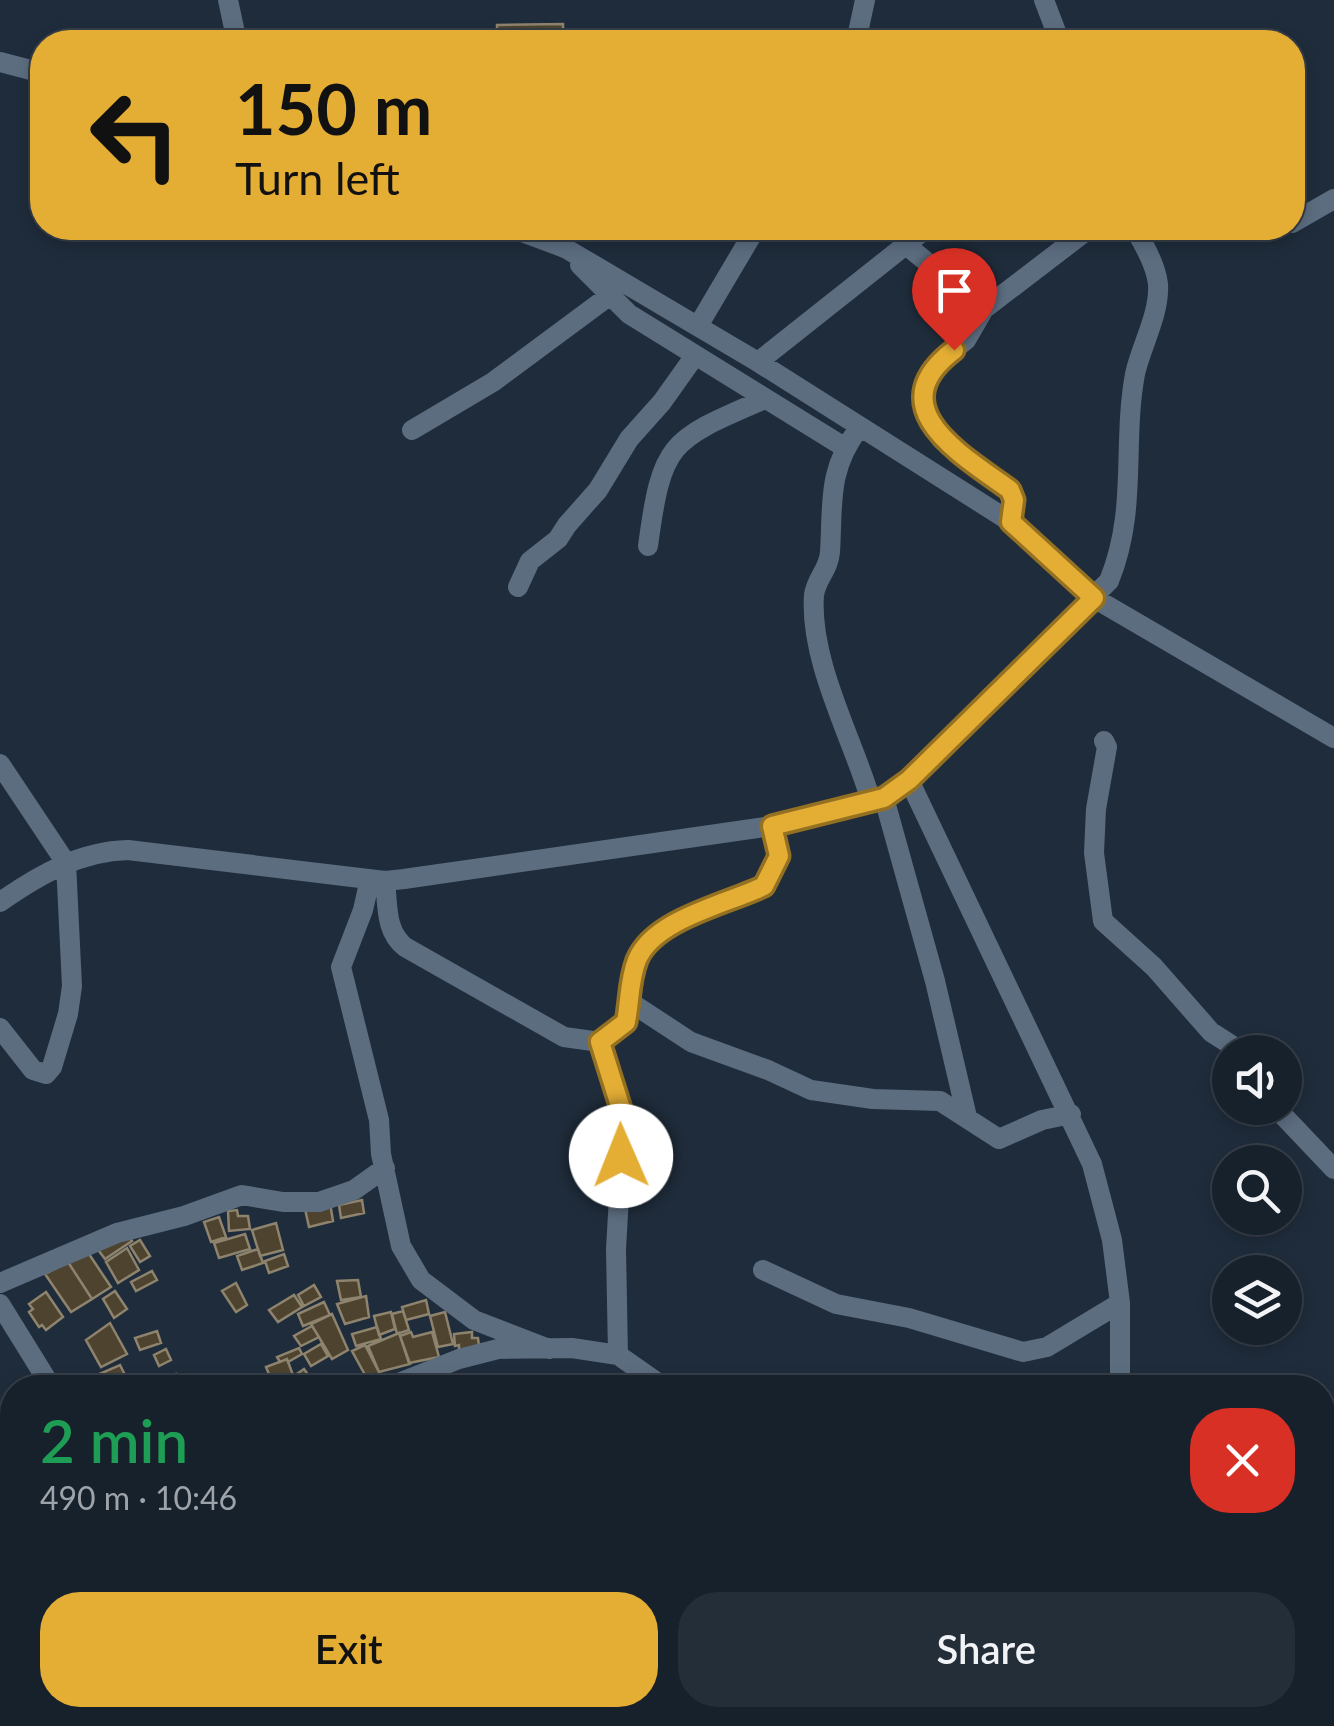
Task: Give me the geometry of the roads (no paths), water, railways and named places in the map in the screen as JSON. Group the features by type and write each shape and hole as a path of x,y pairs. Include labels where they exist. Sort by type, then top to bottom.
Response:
{"street":[{"path":"228,0 234,30"},
{"path":"858,30 864,0"},
{"path":"1044,0 1055,30"},
{"path":"0,62 30,70"},
{"path":"1305,216 1334,199"},
{"path":"544,240 565,248 758,362 1011,522 1094,598 1334,738"},
{"path":"698,326 749,240"},
{"path":"758,362 912,240"},
{"path":"1011,522 1014,500 1010,490 942,440 926,414 927,376 966,340 984,309 1074,240"},
{"path":"0,902 66,863 107,850 378,880 772,826 878,799 909,780 1110,581 1124,538 1134,377 1156,306 1158,283 1141,240"},
{"path":"906,245 984,309"},
{"path":"565,248 629,314 844,447"},
{"path":"412,430 492,382 608,296"},
{"path":"518,587 530,561 558,539 598,490 629,439 694,357"},
{"path":"648,546 658,482 672,453 700,427 765,398"},
{"path":"859,428 844,447 833,480 830,557 814,596 816,624 835,709 878,799 934,981 966,1117"},
{"path":"1104,741 1107,746 1096,809 1094,853 1104,921 1154,967 1216,1035"},
{"path":"0,764 66,863 71,1004 50,1071 36,1073 0,1028"},
{"path":"909,780 1092,1164 1108,1216 1120,1303 1120,1375"},
{"path":"378,880 394,938 405,947 564,1037 600,1042 626,1022 630,983 638,956 656,936 682,920 764,886 779,856 772,826"},
{"path":"378,880 341,967 379,1120 400,1246 421,1280 474,1320 550,1349"},
{"path":"630,1002 691,1042 811,1090 872,1100 940,1101 998,1139 1042,1120 1071,1114"},
{"path":"600,1042 623,1126 616,1249 618,1356"},
{"path":"1292,1125 1334,1169"},
{"path":"0,1283 118,1233 184,1216 242,1195 283,1202 319,1202 354,1190 384,1168"},
{"path":"763,1270 836,1304 909,1318 1024,1352 1048,1347 1120,1303"},
{"path":"0,1304 44,1375"},
{"path":"419,1375 498,1348 572,1348 618,1356 646,1375"}]}
